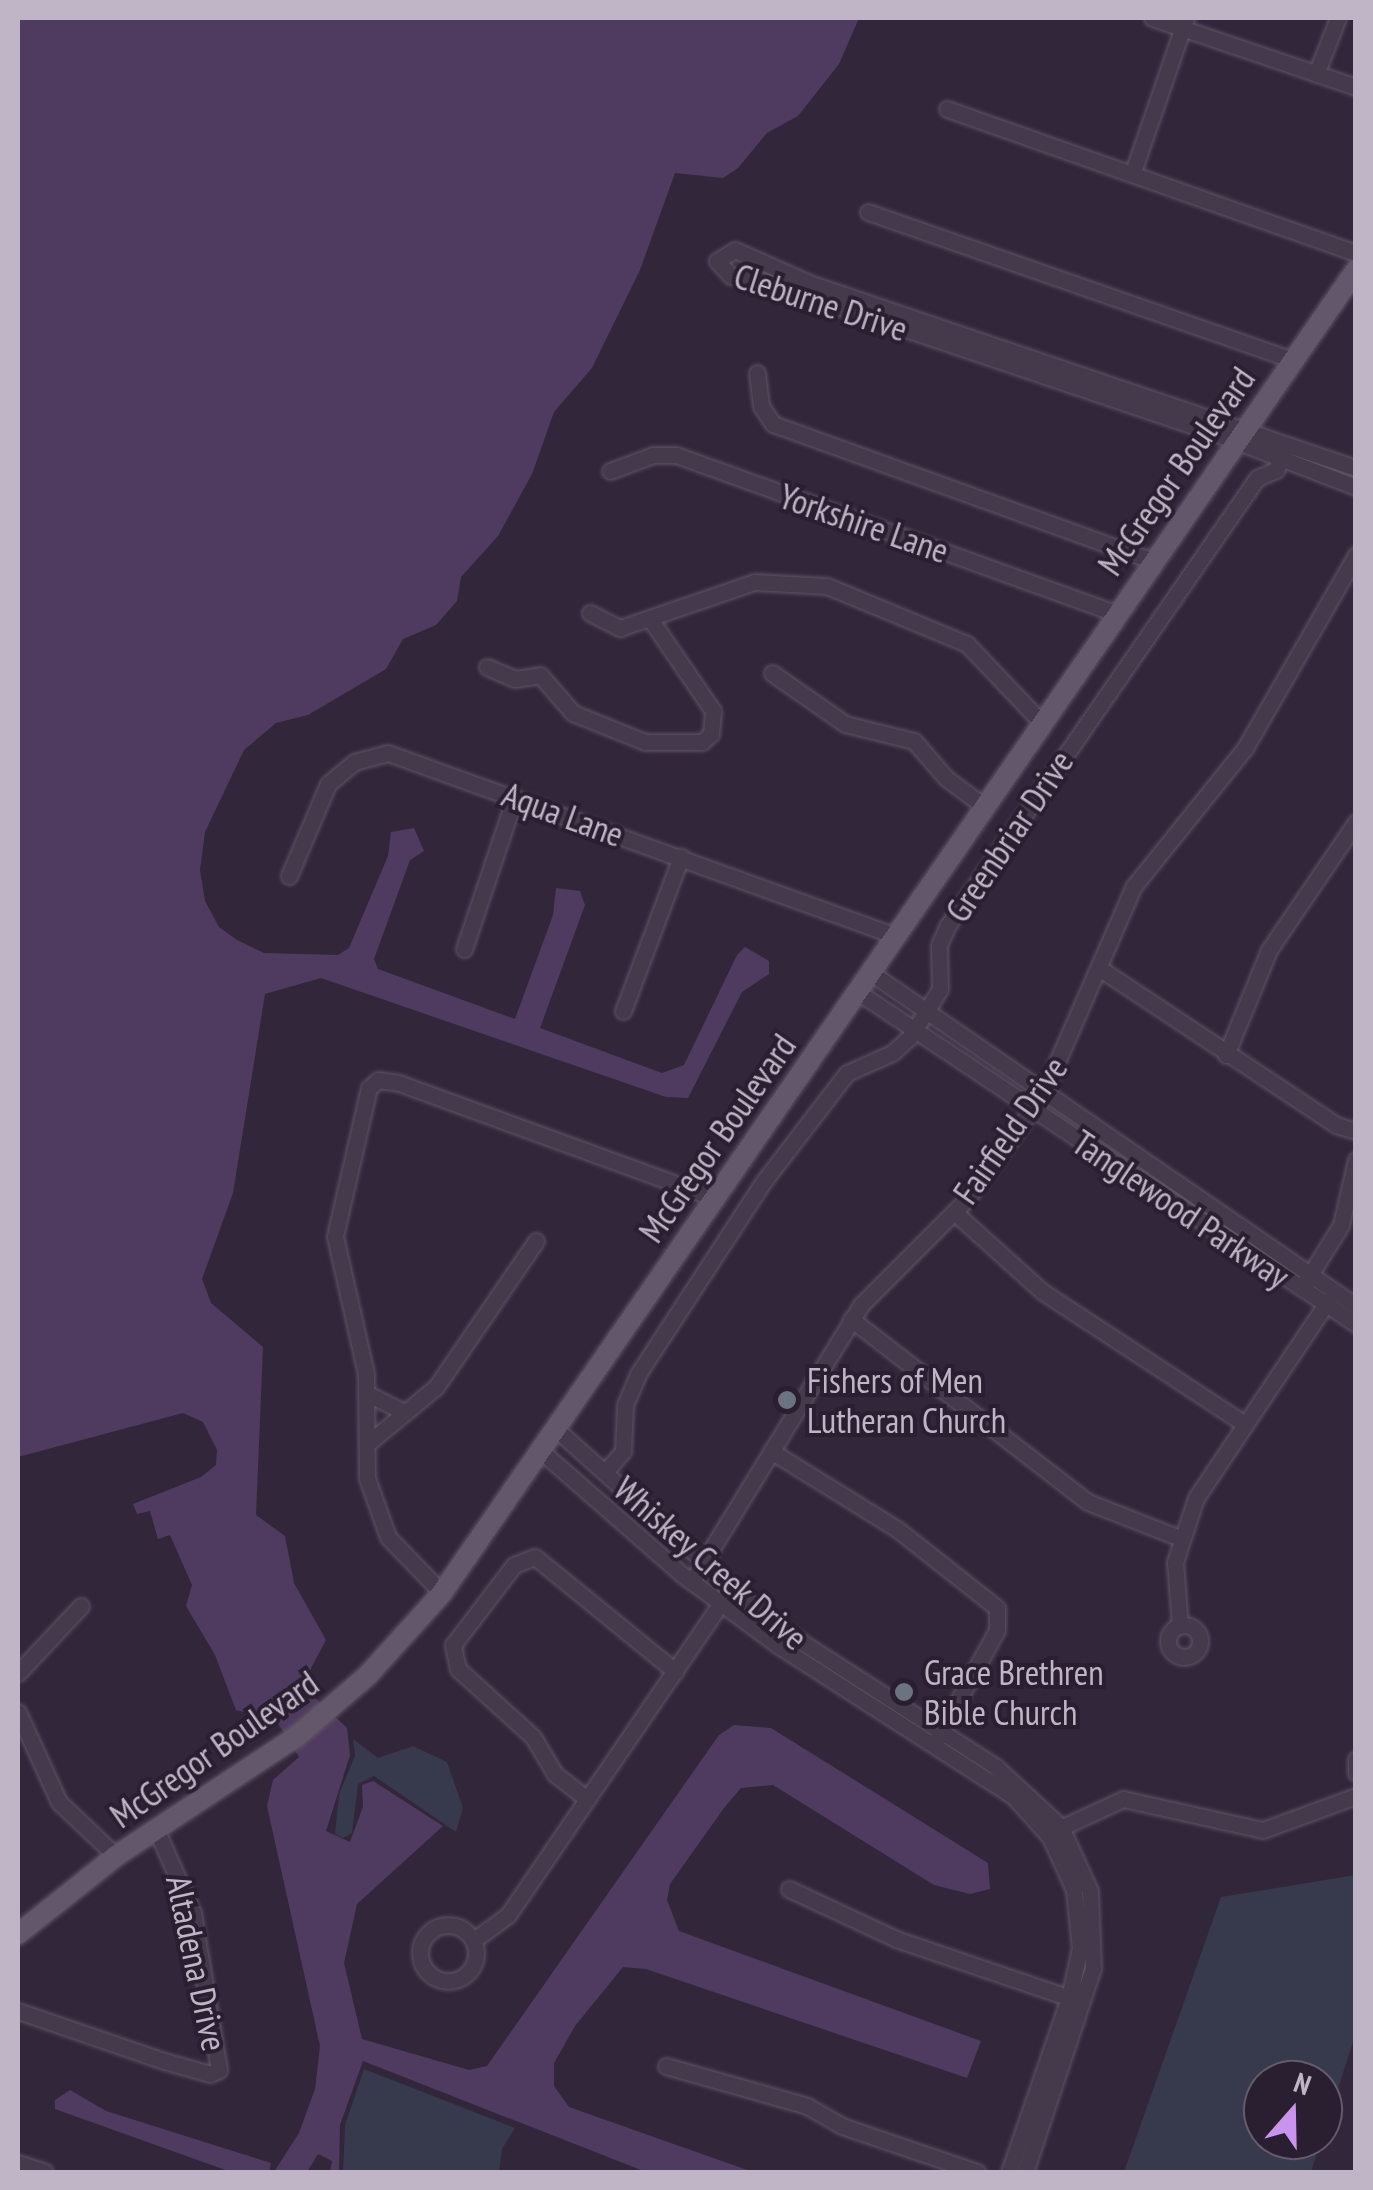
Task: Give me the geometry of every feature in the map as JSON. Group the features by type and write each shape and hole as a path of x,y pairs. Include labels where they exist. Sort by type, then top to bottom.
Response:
{"main road":[{"name":"McGregor Boulevard","path":"18,1934 116,1856 279,1750 337,1704 442,1593 1356,270"}],"street":[{"path":"1152,18 1184,23 1356,87"},
{"path":"1316,74 1338,18"},
{"path":"1133,172 1184,23"},
{"path":"947,109 1356,253"},
{"path":"868,212 1293,360"},
{"name":"Cleburne Drive","path":"970,345 754,264 735,250 724,251 717,261 731,276 754,278 970,345 1283,455"},
{"path":"757,373 761,406 773,424 1154,561"},
{"name":"Yorkshire Lane","path":"610,471 653,455 676,455 1117,614"},
{"path":"1283,455 1356,468"},
{"path":"1283,455 1356,488"},
{"name":"Greenbriar Drive","path":"605,1472 626,1440 632,1384 783,1154 847,1073 892,1053 916,1028 940,989 940,945 948,925 1257,478 1283,455"},
{"name":"Fairfield Drive","path":"692,1581 852,1319 878,1284 954,1212 1043,1094 1134,886 1246,748 1356,555"},
{"path":"590,613 620,628 754,582 827,586 966,644 1042,723"},
{"path":"487,667 507,678 540,674 572,713 662,744 694,744 710,734 713,711 651,620"},
{"path":"772,673 845,724 914,741 946,778 985,807"},
{"name":"Aqua Lane","path":"289,876 328,784 364,757 400,755 896,936"},
{"path":"464,948 515,798"},
{"path":"1226,1055 1269,950 1356,822"},
{"path":"623,1012 682,858"},
{"path":"1099,968 1226,1055 1356,1131"},
{"name":"Tanglewood Parkway","path":"871,974 1305,1284"},
{"name":"Tanglewood Parkway","path":"858,992 1305,1284 1356,1324"},
{"path":"442,1593 406,1562 382,1527 370,1494 368,1394 335,1236 362,1109 378,1080 715,1198"},
{"path":"1305,1284 1341,1225 1356,1160"},
{"path":"954,1212 1042,1292 1245,1424"},
{"path":"366,1444 436,1387 536,1241"},
{"path":"1180,1626 1173,1589 1180,1538 1196,1498 1329,1300"},
{"name":"Tanglewood Parkway","path":"1329,1300 1356,1306"},
{"path":"852,1319 1088,1502 1180,1538"},
{"path":"368,1394 404,1412"},
{"name":"Whiskey Creek Drive","path":"556,1429 730,1588 801,1644 937,1739 1055,1831 1078,1913 1076,2001 1025,2172"},
{"name":"Whiskey Creek Drive","path":"541,1451 720,1603 937,1739"},
{"path":"770,1451 897,1529 998,1608 996,1630 937,1739"},
{"path":"587,1800 563,1782 533,1737 458,1670 453,1645 514,1566 535,1556 675,1671"},
{"path":"474,1940 508,1915 730,1588"},
{"path":"18,1673 82,1606"},
{"path":"18,1712 58,1802 116,1856"},
{"path":"1356,1759 1356,1774"},
{"path":"1055,1831 1099,1805 1137,1798 1263,1830 1356,1796"},
{"name":"Altadena Drive","path":"18,2011 164,2061 210,2074 218,2070 192,1913 156,1830"},
{"path":"789,1890 896,1939 1076,2001"},
{"name":"Whiskey Creek Drive","path":"1009,2172 1076,2001"},
{"path":"666,2066 807,2106 842,2126 976,2172"},
{"path":"18,2163 46,2172"}],"shaded area":[{"path":"18,18 859,18 839,64 798,116 767,133 738,168 723,178 675,173 640,270 592,368 554,412 532,474 498,536 461,577 457,601 436,625 403,639 386,669 308,715 276,723 244,750 205,832 200,870 205,901 219,927 237,940 264,953 338,955 349,948 388,856 391,832 414,828 424,851 410,860 374,959 378,969 515,1019 553,915 556,888 580,891 585,905 540,1028 662,1073 684,1065 737,955 745,947 769,961 769,974 742,992 688,1098 666,1097 321,978 265,994 233,1193 202,1279 211,1303 263,1347 256,1515 285,1536 294,1583 326,1640 311,1668 309,1692 347,1728 350,1755 326,1831 350,1842 363,1807 362,1785 373,1781 443,1826 357,1904 344,1963 362,2039 469,2070 487,2066 719,1735 734,1725 771,1728 988,1863 990,1889 970,1894 934,1885 773,1785 741,1788 724,1808 670,1884 667,1900 679,1931 981,2041 967,2078 646,1969 623,1967 575,2026 554,2063 554,2086 569,2107 753,2172 646,2172 363,2061 340,2125 339,2172 330,2172 332,2161 318,2154 307,2172 274,2172 299,2133 315,2089 320,2046 267,1806 273,1780 299,1757 275,1719 236,1710 215,1655 186,1606 192,1585 170,1535 158,1539 150,1511 137,1514 133,1504 201,1477 216,1465 217,1450 203,1422 183,1413 18,1457"},
{"path":"353,1739 378,1758 413,1746 447,1762 463,1808 456,1832 374,1776 358,1784 352,1833 343,1838 335,1834 339,1794 355,1756"},
{"path":"1355,1875 1355,2036 1343,2073 1343,2060 1243,2060 1243,2160 1315,2160 1311,2172 1124,2172 1221,1897"},
{"path":"364,2069 515,2128 502,2149 499,2172 343,2172 345,2125"},
{"path":"70,2090 106,2111 271,2163 269,2172 231,2172 55,2109 55,2100"}],"place":[{"name":"Fishers of Men Lutheran Church","path":"787,1400"},
{"name":"Grace Brethren Bible Church","path":"904,1692"}]}
